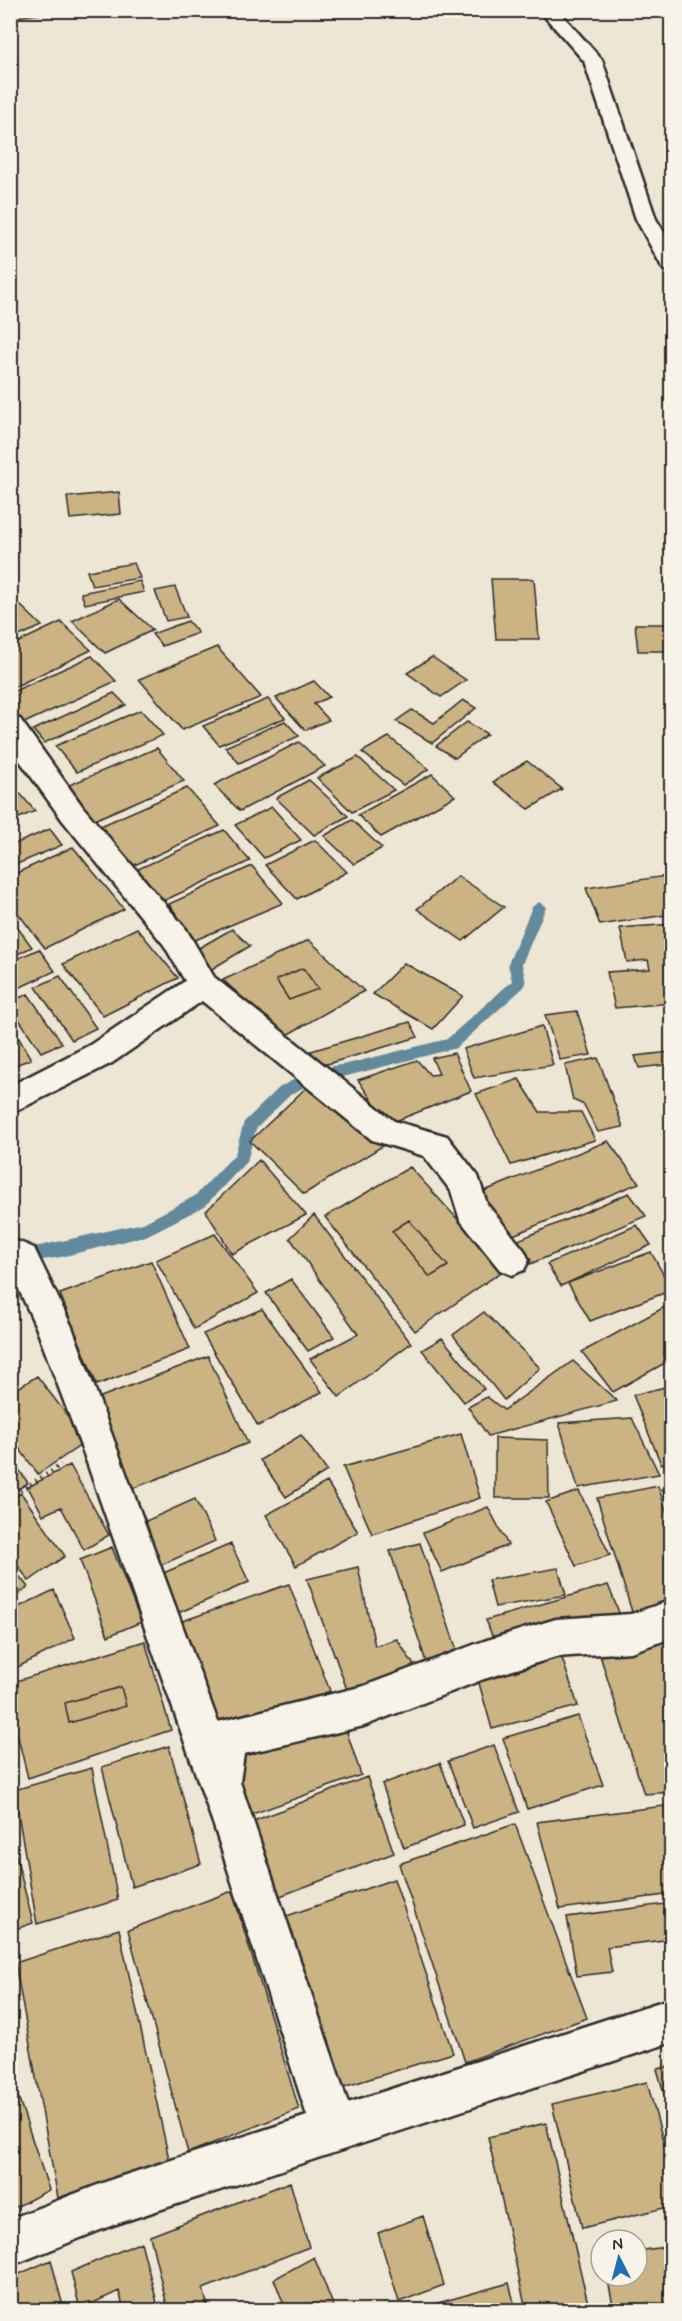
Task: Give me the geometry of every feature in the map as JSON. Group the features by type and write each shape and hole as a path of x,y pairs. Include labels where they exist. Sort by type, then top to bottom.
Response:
{"street":[{"path":"548,10 593,60 646,219 664,235 672,265"},
{"path":"10,726 73,814 175,937 203,985 384,1131 435,1146 466,1186 472,1210 512,1260"},
{"path":"10,1101 101,1054 203,985"},
{"path":"10,1252 22,1258 54,1327 103,1457 219,1782 334,2129"},
{"path":"219,1782 227,1738 364,1706 484,1660 556,1638 631,1633 672,1619"},
{"path":"10,2243 113,2202 672,2020"}],"path":[{"path":"10,1497 59,1466 103,1457"}],"building":[{"path":"10,10 37,10 39,14 10,18"},
{"path":"119,492 121,514 70,519 67,497"},
{"path":"134,563 140,578 92,586 87,571"},
{"path":"491,579 534,579 539,639 496,639"},
{"path":"140,581 144,592 85,604 81,593"},
{"path":"175,587 187,617 166,621 155,591"},
{"path":"119,599 153,630 105,653 72,621"},
{"path":"19,604 42,626 10,640 10,608"},
{"path":"188,621 198,633 162,646 152,634"},
{"path":"61,622 91,650 10,689 10,646"},
{"path":"635,624 670,624 672,651 638,651"},
{"path":"217,647 261,697 182,730 139,679"},
{"path":"92,656 116,681 24,723 10,707 10,693"},
{"path":"432,657 466,680 441,697 407,673"},
{"path":"314,681 329,697 314,704 329,720 305,730 276,698"},
{"path":"114,693 126,705 44,743 33,730"},
{"path":"268,699 285,718 219,745 203,726"},
{"path":"463,700 476,708 432,743 396,721 412,710 434,723"},
{"path":"141,710 163,735 77,772 55,746"},
{"path":"285,721 299,736 239,763 225,747"},
{"path":"467,722 487,734 455,758 436,746"},
{"path":"389,737 429,769 403,785 362,752"},
{"path":"299,742 325,766 240,811 214,785"},
{"path":"157,748 184,781 94,820 67,786"},
{"path":"358,757 394,790 352,812 317,778"},
{"path":"527,761 562,789 529,809 493,782"},
{"path":"432,774 455,796 381,837 358,815"},
{"path":"309,780 348,816 314,835 276,798"},
{"path":"10,782 35,811 10,822"},
{"path":"187,788 220,826 128,868 96,828"},
{"path":"272,807 301,840 264,858 235,825"},
{"path":"352,820 382,848 354,864 324,836"},
{"path":"50,829 62,845 10,867 10,846"},
{"path":"224,830 250,861 163,901 138,869"},
{"path":"315,840 347,872 297,899 265,865"},
{"path":"73,847 124,909 45,948 10,903 10,876"},
{"path":"252,866 283,903 195,940 169,904"},
{"path":"672,875 672,914 600,925 586,888"},
{"path":"458,876 504,907 463,941 417,909"},
{"path":"12,920 32,947 10,958 10,921"},
{"path":"672,924 672,1003 615,1008 607,972 650,969 648,960 627,962 620,928"},
{"path":"137,928 178,978 103,1016 63,964"},
{"path":"232,929 250,946 210,970 192,952"},
{"path":"309,940 364,991 285,1036 223,980","holes":["303,968 318,989 289,1000 276,980"]},
{"path":"39,949 55,971 10,992 10,962"},
{"path":"404,963 463,996 433,1029 373,994"},
{"path":"303,968 318,989 289,1000 276,980"},
{"path":"60,976 96,1028 72,1040 36,987"},
{"path":"28,994 62,1043 41,1052 10,1006 10,1002"},
{"path":"577,1011 591,1055 560,1060 545,1015"},
{"path":"410,1022 418,1037 317,1067 311,1051"},
{"path":"10,1023 31,1059 10,1067"},
{"path":"542,1026 553,1065 474,1078 463,1049"},
{"path":"670,1052 672,1064 639,1068 635,1056"},
{"path":"454,1053 471,1091 388,1124 358,1080 417,1060 430,1075 439,1074 432,1058"},
{"path":"598,1058 623,1127 598,1132 584,1105 573,1100 565,1065"},
{"path":"519,1079 540,1112 581,1112 595,1140 511,1165 476,1094"},
{"path":"311,1083 386,1144 304,1194 250,1141"},
{"path":"608,1141 639,1183 506,1238 482,1192"},
{"path":"259,1160 306,1215 232,1254 206,1211"},
{"path":"410,1167 504,1270 415,1331 325,1217","holes":["409,1220 448,1266 430,1277 392,1231"]},
{"path":"629,1193 646,1216 530,1264 516,1241"},
{"path":"314,1215 411,1343 339,1397 310,1359 358,1334 290,1238"},
{"path":"409,1220 448,1266 430,1277 392,1231"},
{"path":"637,1225 651,1245 561,1286 547,1264"},
{"path":"215,1234 258,1293 194,1329 156,1260"},
{"path":"651,1252 672,1290 590,1321 568,1283"},
{"path":"151,1261 190,1349 97,1385 60,1294"},
{"path":"291,1279 334,1337 308,1351 266,1293"},
{"path":"672,1303 672,1359 613,1392 582,1352"},
{"path":"262,1309 322,1392 258,1426 203,1334"},
{"path":"484,1312 540,1368 504,1400 453,1335"},
{"path":"442,1338 484,1389 464,1402 422,1350"},
{"path":"208,1356 248,1443 129,1490 93,1400"},
{"path":"573,1361 617,1401 488,1436 468,1407 487,1397 504,1410"},
{"path":"37,1376 87,1441 38,1474 10,1436 10,1393"},
{"path":"665,1387 672,1404 672,1462 661,1464 633,1395"},
{"path":"632,1418 659,1474 578,1488 559,1423"},
{"path":"461,1434 480,1498 372,1534 343,1467"},
{"path":"301,1435 327,1471 286,1497 260,1460"},
{"path":"495,1438 548,1440 549,1498 495,1498"},
{"path":"10,1456 28,1483 10,1494"},
{"path":"70,1465 109,1535 84,1550 61,1507 43,1515 28,1487"},
{"path":"327,1482 358,1532 296,1566 266,1515"},
{"path":"658,1486 672,1528 672,1604 632,1612 597,1498"},
{"path":"672,1487 672,1512 662,1489"},
{"path":"579,1491 610,1555 576,1566 546,1502"},
{"path":"21,1493 65,1556 29,1581 10,1555 10,1500"},
{"path":"195,1499 215,1541 159,1566 139,1524"},
{"path":"488,1507 508,1545 442,1572 423,1533"},
{"path":"420,1543 459,1656 427,1665 390,1551"},
{"path":"231,1544 249,1582 169,1617 152,1578"},
{"path":"112,1547 141,1622 108,1636 80,1560"},
{"path":"10,1565 28,1587 10,1601"},
{"path":"358,1567 375,1646 397,1639 419,1673 350,1698 307,1579"},
{"path":"558,1568 566,1595 495,1607 488,1580"},
{"path":"289,1584 330,1691 211,1736 174,1624"},
{"path":"608,1585 620,1615 498,1651 486,1620"},
{"path":"54,1590 75,1638 10,1671 10,1611"},
{"path":"672,1637 672,1665 669,1665 672,1692 672,1792 644,1794 598,1649"},
{"path":"145,1641 171,1730 28,1778 10,1705 10,1683","holes":["121,1687 126,1706 69,1723 65,1703"]},
{"path":"561,1655 578,1706 492,1729 477,1676"},
{"path":"121,1687 126,1706 69,1723 65,1703"},
{"path":"341,1714 361,1775 247,1816 228,1753"},
{"path":"578,1716 603,1785 527,1809 503,1738"},
{"path":"494,1745 519,1812 473,1828 448,1761"},
{"path":"169,1746 201,1864 132,1887 102,1767"},
{"path":"440,1763 464,1825 404,1848 382,1784"},
{"path":"92,1768 118,1900 37,1924 14,1790"},
{"path":"367,1777 394,1853 275,1898 251,1822"},
{"path":"672,1805 672,1894 560,1909 537,1822"},
{"path":"515,1824 587,2018 465,2062 399,1864"},
{"path":"10,1832 33,1923 10,1931"},
{"path":"394,1879 453,2053 337,2089 281,1918"},
{"path":"232,1891 299,2109 188,2153 128,1930"},
{"path":"672,1903 672,1939 607,1947 612,1972 577,1976 567,1917"},
{"path":"119,1929 169,2159 58,2198 15,1963"},
{"path":"672,2066 672,2121 657,2069"},
{"path":"10,2072 49,2190 10,2210"},
{"path":"647,2082 672,2173 672,2206 582,2228 552,2104"},
{"path":"546,2123 589,2308 526,2310 488,2137"},
{"path":"290,2182 309,2247 203,2289 209,2310 168,2310 150,2236"},
{"path":"423,2216 444,2285 399,2302 378,2233"},
{"path":"141,2242 159,2310 124,2310 119,2291 80,2309 71,2272"},
{"path":"672,2246 672,2310 614,2310 609,2288 649,2288 649,2249"},
{"path":"314,2257 335,2310 286,2310 274,2279"},
{"path":"51,2260 64,2310 10,2310 10,2278"},
{"path":"509,2283 516,2310 413,2310"}],"waterway":[{"path":"18,1257 61,1250 146,1229 200,1201 242,1157 249,1126 285,1091 314,1075 347,1070 451,1044 519,983 515,964 539,907"}]}
